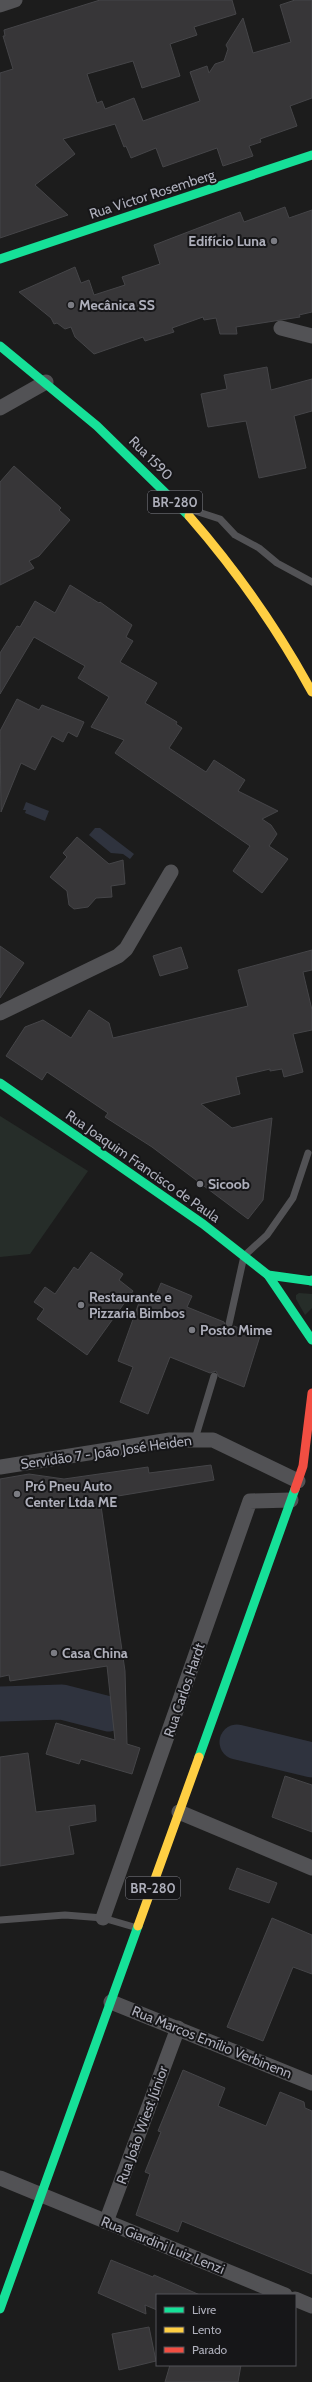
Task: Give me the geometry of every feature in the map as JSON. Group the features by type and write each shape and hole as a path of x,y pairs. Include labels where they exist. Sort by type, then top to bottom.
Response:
{"main road":[{"name":"Rua Victor Rosemberg","path":"0,259 312,156"},
{"name":"Rua 1590","path":"0,346 97,425 177,504 210,539 242,579 271,620 312,692"},
{"name":"Rua Joaquim Francisco de Paula","path":"0,1083 203,1224 268,1275 312,1340"},
{"path":"268,1275 312,1281"},
{"name":"BR-280","path":"0,2309 298,1481 303,1466 312,1393"},
{"name":"BR-280","path":"303,1466 312,1455"}],"street":[{"path":"0,5 15,0"},
{"path":"281,328 312,336"},
{"path":"0,408 46,382"},
{"path":"0,1013 118,956 126,949 171,872"},
{"name":"Servidão 7 - João José Heiden","path":"0,1467 170,1440 195,1439 213,1440 298,1481"},
{"name":"Rua Carlos Hardt","path":"102,1918 250,1501 291,1500"},
{"path":"179,1812 312,1868"},
{"name":"Rua Marcos Emílio Verbinenn","path":"111,2002 312,2083"},
{"name":"Rua João Wiest Júnior","path":"106,2222 178,2028"},
{"name":"Rua Giardini Luiz Lenzi","path":"0,2178 283,2294"},
{"path":"296,2299 312,2306"}],"lane":[{"path":"177,504 220,519 235,535 259,548 277,563 312,582"},
{"path":"229,1324 244,1256 268,1235 293,1198 308,1152"},
{"path":"195,1439 214,1376"},
{"path":"0,1920 65,1915 102,1918 138,1928"}],"shaded area":[{"path":"26,802 49,811 45,821 25,813 26,810 23,810"},
{"path":"95,828 100,828 134,854 130,859 123,854 111,853 89,835"},
{"path":"0,1116 88,1171 30,1254 0,1257"},
{"path":"299,1293 312,1294 312,1308 305,1315 296,1299 296,1295"}],"building":[{"path":"100,0 232,0 236,14 194,27 197,35 170,44 180,76 142,88 133,61 87,74 97,103 102,101 105,109 134,98 143,121 200,101 190,72 207,66 209,73 215,64 224,61 228,49 226,45 243,18 253,53 291,42 280,5 295,0 312,0 312,98 290,106 297,126 260,139 261,142 249,146 253,156 223,166 217,148 163,167 156,148 131,158 126,146 124,147 115,124 63,139 75,154 35,185 68,215 0,238 0,73 13,69 3,36 5,36 4,30"},
{"path":"285,207 289,218 312,210 312,312 299,315 300,317 236,327 237,334 220,334 216,318 204,320 203,317 172,328 174,332 145,341 143,337 94,354 75,337 71,327 65,329 57,323 54,324 51,318 19,292 75,267 81,283 89,280 94,295 125,285 122,277 160,264 154,245 240,212 244,222"},
{"path":"267,367 271,390 312,379 312,411 294,416 306,468 259,478 246,421 208,427 201,394 227,389 224,375"},
{"path":"14,466 61,508 59,510 70,520 39,556 29,561 34,568 0,585 0,482"},
{"path":"70,585 99,603 100,602 132,625 126,637 133,641 120,662 157,683 145,703 177,722 176,724 182,728 169,748 206,772 214,760 245,780 238,791 278,811 262,819 271,825 277,834 269,846 288,859 262,893 233,871 250,846 115,753 124,740 91,727 109,697 78,678 85,666 34,637 0,694 0,653 17,626 20,627 35,601 55,613"},
{"path":"17,699 39,710 42,705 84,722 77,737 68,732 63,742 52,736 35,770 21,763 1,812 0,731"},
{"path":"77,837 109,864 123,860 125,884 111,886 112,897 96,898 88,907 74,909 69,905 67,891 50,877 67,857 63,853"},
{"path":"0,946 24,963 0,998"},
{"path":"181,947 188,968 160,976 153,956"},
{"path":"312,950 312,970 303,972 312,1010 312,1030 293,1034 303,1072 284,1077 282,1069 270,1071 270,1069 236,1077 240,1094 201,1104 232,1128 272,1118 263,1200 248,1219 152,1147 105,1117 108,1113 47,1072 42,1080 6,1056 25,1027 43,1020 71,1038 89,1010 109,1023 113,1038 248,1006 238,970"},
{"name":"Restaurante e Pizzaria Bimbos","path":"91,1252 123,1274 119,1280 133,1291 87,1355 37,1319 44,1309 34,1302 45,1287 55,1294 74,1267 78,1270"},
{"name":"Posto Mime","path":"161,1283 192,1296 187,1307 224,1322 226,1328 230,1329 234,1326 260,1336 244,1387 219,1377 216,1371 210,1373 170,1357 148,1414 120,1402 133,1367 118,1361 141,1297 149,1304 153,1294 156,1295"},
{"path":"211,1465 214,1480 100,1499 125,1671 127,1744 140,1748 132,1774 81,1759 79,1764 46,1754 56,1723 115,1740 107,1666 10,1681 9,1675 0,1677 0,1479 29,1474 64,1479 148,1467 149,1473"},
{"path":"28,1753 36,1812 95,1805 96,1821 69,1826 74,1854 0,1866 0,1757"},
{"path":"285,1776 312,1785 312,1832 272,1817"},
{"path":"237,1868 277,1883 269,1903 229,1889"},
{"path":"272,1918 312,1935 312,1974 293,1967 263,2041 227,2027"},
{"path":"183,2070 225,2088 218,2106 266,2126 280,2092 304,2102 305,2108 312,2111 312,2274 182,2221 178,2232 136,2215 150,2174 145,2172 161,2132 158,2131"},
{"path":"111,2260 153,2277 154,2275 198,2294 156,2294 156,2310 145,2305 146,2314 98,2293"},
{"path":"149,2327 156,2361 119,2370 112,2334"},
{"path":"170,2366 241,2366 238,2382 165,2382"}],"waterway":[{"path":"0,1704 62,1702 109,1714"},
{"path":"237,1742 312,1760"}],"traffic: fast":[{"path":"0,259 312,155"},
{"path":"0,346 97,426 189,516"},
{"path":"0,1083 203,1224 268,1275 312,1340"},
{"path":"268,1275 312,1281"},
{"path":"199,1757 295,1489"},
{"path":"0,2309 138,1926"}],"traffic: slow":[{"path":"189,516 240,579 285,645 312,692"},
{"path":"138,1926 199,1757"}],"traffic: jam":[{"path":"295,1489 303,1466 312,1393"}],"place":[{"name":"Edifício Luna","path":"274,241"},
{"name":"Mecânica SS","path":"71,305"},
{"name":"Sicoob","path":"200,1184"},
{"name":"Restaurante e Pizzaria Bimbos","path":"81,1305"},
{"name":"Posto Mime","path":"192,1330"},
{"name":"Pró Pneu Auto Center Ltda ME","path":"17,1494"},
{"name":"Casa China","path":"54,1653"}]}
